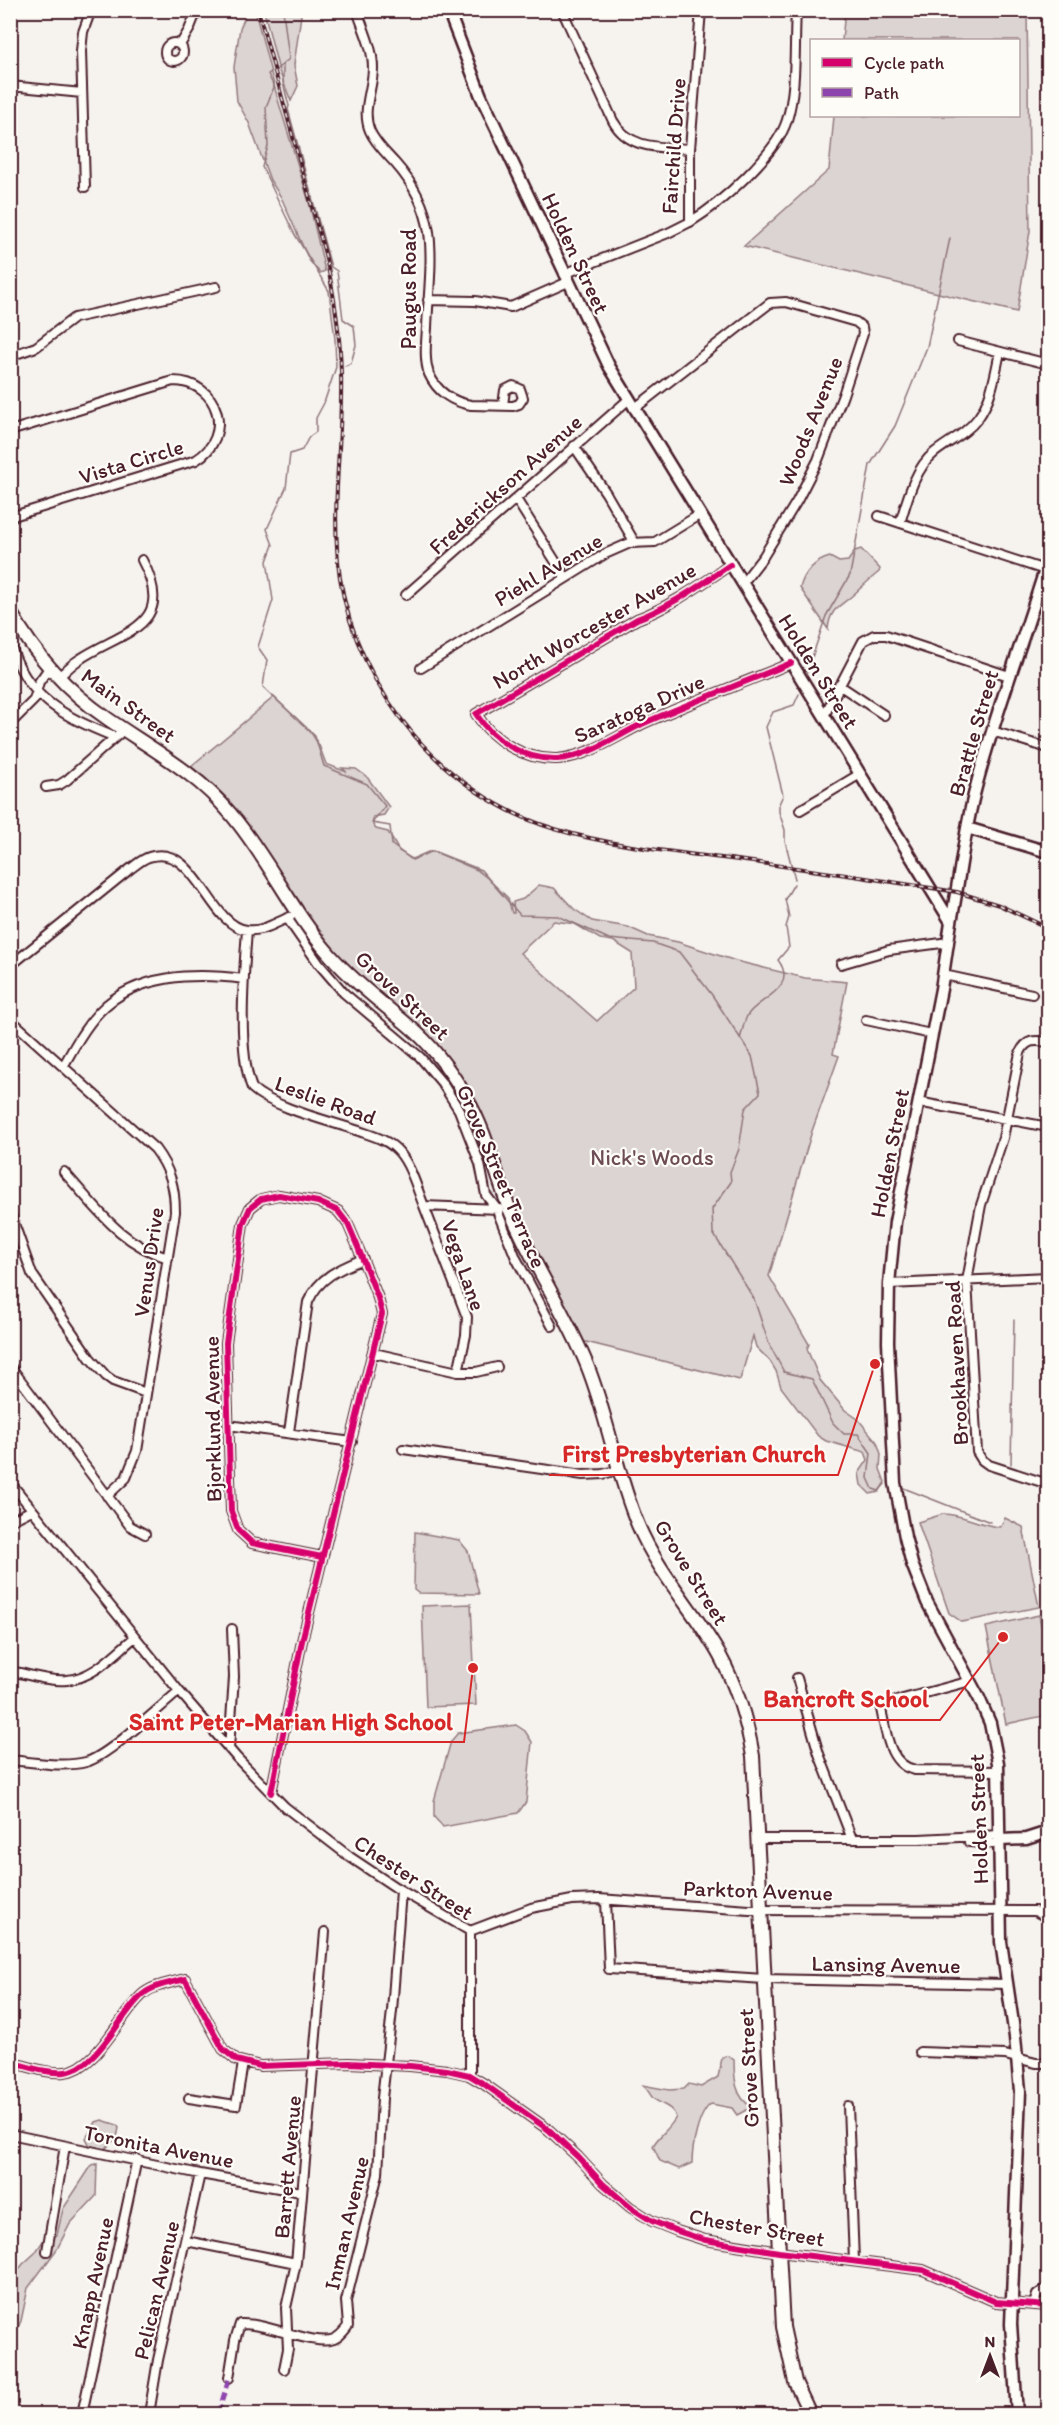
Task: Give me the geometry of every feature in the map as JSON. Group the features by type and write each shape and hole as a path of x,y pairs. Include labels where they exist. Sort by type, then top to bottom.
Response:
{"main road":[{"name":"Holden Street","path":"448,10 481,96 609,366 951,922 944,975 897,1209 889,1284 888,1342 895,1470 902,1524 912,1564 927,1602 971,1681 990,1723 999,1771 1000,1911 1006,1984 1017,2059 1020,2118 1012,2302 1012,2365 1017,2415"},
{"name":"Brattle Street","path":"951,922 975,788 1009,676 1047,565"},
{"name":"Main Street","path":"10,611 49,668 119,733 185,771"},
{"name":"Grove Street","path":"185,771 220,801 246,832 266,860 292,916 313,935 340,966 411,1028 450,1072 471,1107 510,1209 533,1259 578,1343 593,1382 619,1470 644,1538 718,1653 736,1690 753,1756 785,2344 795,2382 810,2415"},
{"path":"967,828 1048,852"},
{"path":"933,894 945,900 956,896"},
{"path":"1000,1840 1026,1839 1048,1832"}],"street":[{"path":"85,187 82,41 91,10"},
{"path":"180,45 197,10"},
{"name":"Paugus Road","path":"357,10 370,48 373,66 366,109 367,123 376,141 405,176 422,207 429,236 426,358 429,372 443,393 456,401 471,405 503,405"},
{"path":"562,10 622,134 633,142 642,144 690,149"},
{"name":"Fairchild Drive","path":"428,300 481,301 511,307 566,278 690,222 690,149 701,10"},
{"path":"690,222 707,211 732,189 770,151 782,133 791,104 796,10"},
{"path":"10,86 82,93"},
{"path":"10,356 36,347 74,318 216,287"},
{"name":"Frederickson Avenue","path":"406,596 574,446 770,303 786,302 856,322 861,327"},
{"name":"Woods Avenue","path":"742,584 763,556 808,482 850,377 863,334 861,327"},
{"path":"958,341 1048,364"},
{"path":"900,523 910,494 929,458 966,431 982,411 992,387 1000,352"},
{"name":"Vista Circle","path":"10,430 173,381 188,382 203,391 213,401 218,418 218,429 214,442 196,460 10,517"},
{"path":"574,446 606,493 635,543"},
{"path":"516,498 566,578"},
{"name":"Piehl Avenue","path":"421,668 618,547 655,542 699,515"},
{"path":"879,516 1047,565"},
{"path":"59,677 81,659 129,634 144,621 150,609 154,591 152,580 142,560"},
{"name":"North Worcester Avenue","path":"476,714 730,565"},
{"path":"824,716 863,641 878,634 1009,676"},
{"path":"10,642 21,669 44,700 59,711 119,733 67,780 59,785 46,787"},
{"name":"Saratoga Drive","path":"476,714 490,733 513,748 541,758 573,757 641,724 791,663"},
{"path":"10,724 34,700 39,682 49,668"},
{"path":"839,686 884,715"},
{"path":"992,731 1048,748"},
{"path":"800,810 860,774"},
{"path":"10,966 130,869 147,857 157,855 178,861 228,920 237,927 247,930 263,929 292,916"},
{"name":"Grove Street Terrace","path":"292,916 319,964 344,993 420,1057 442,1083 459,1110 480,1164 486,1195 496,1209 516,1258 552,1326"},
{"name":"Leslie Road","path":"247,930 244,979 245,1059 252,1088 267,1099 371,1135 390,1144 399,1152 406,1164 424,1206"},
{"path":"841,963 889,950 949,942"},
{"path":"64,1065 94,1018 106,1005 127,991 172,977 190,975 244,979"},
{"path":"944,975 1032,994"},
{"name":"Venus Drive","path":"10,1019 155,1149 169,1171 173,1184 175,1212 137,1451 126,1478 107,1496"},
{"path":"866,1020 931,1034"},
{"name":"Brookhaven Road","path":"1048,1042 1030,1041 1021,1050 999,1155 981,1205 967,1281 977,1452 982,1460 989,1464 1048,1484"},
{"path":"918,1102 1048,1127"},
{"path":"64,1172 128,1240 142,1249 168,1258"},
{"name":"Bjorklund Avenue","path":"271,1793 302,1641 382,1314 363,1259 348,1224 341,1215 330,1206 279,1195 261,1199 250,1208 243,1224 226,1343 231,1511 238,1530 254,1543 322,1557"},
{"path":"424,1206 510,1209"},
{"name":"Vega Lane","path":"424,1206 466,1317 466,1335 458,1372"},
{"path":"10,1212 32,1274 90,1358 105,1376 113,1381 146,1393"},
{"path":"289,1432 308,1302 319,1282 328,1275 363,1259"},
{"path":"889,1284 1048,1277"},
{"path":"374,1353 458,1372 476,1372 497,1367"},
{"path":"10,1366 130,1526 145,1534"},
{"path":"228,1425 352,1442"},
{"path":"403,1449 583,1475 619,1470"},
{"name":"Chester Street","path":"10,1482 134,1638 229,1749 271,1793 323,1838 401,1891 470,1931 470,2076 549,2130 610,2191 644,2216 668,2228 695,2237 779,2252 923,2270 991,2300 1048,2306"},
{"path":"10,1521 32,1510"},
{"path":"229,1749 234,1677 232,1629"},
{"path":"10,1671 59,1680 76,1678 96,1669 134,1638"},
{"path":"796,1678 819,1754 852,1839"},
{"path":"971,1681 880,1705 894,1756 899,1764 915,1770 999,1771"},
{"path":"10,1760 69,1764 92,1760 112,1747 179,1691"},
{"path":"757,1839 1000,1840"},
{"name":"Inman Avenue","path":"229,2378 239,2325 247,2324 329,2340 339,2336 348,2326 346,2301 378,2174 382,2098 387,2064 401,1891"},
{"name":"Parkton Avenue","path":"470,1931 545,1904 572,1900 606,1900 760,1910 1035,1911 1048,1918"},
{"name":"Lansing Avenue","path":"606,1900 609,1969 764,1979 1006,1984"},
{"name":"Barrett Avenue","path":"284,2369 288,2349 286,2308 293,2286 296,2263 325,1932"},
{"path":"10,2062 55,2072 75,2070 89,2060 140,1996 184,1978 223,2049 243,2063 260,2066 387,2064 439,2068 470,2076"},
{"path":"920,2052 1005,2055 1048,2063"},
{"path":"189,2098 236,2104 243,2063"},
{"path":"848,2106 854,2261"},
{"name":"Toronita Avenue","path":"10,2134 200,2174 301,2192"},
{"path":"46,2251 65,2146"},
{"name":"Knapp Avenue","path":"82,2415 137,2159"},
{"name":"Pelican Avenue","path":"149,2415 158,2360 200,2174"},
{"path":"186,2241 296,2263"},
{"path":"1034,2304 1037,2295 1048,2290"}],"green space":[{"path":"245,11 255,11 278,100 309,202 325,271 320,273 309,260 281,197 270,180 249,123 237,101 234,67"},
{"path":"264,11 300,11 294,65 298,86 291,101 279,71"},
{"path":"845,11 1027,11 1030,231 1017,312 744,246 829,170 834,117 1020,117 1020,39 842,39"},
{"path":"861,549 880,569 879,572 833,612 828,629 800,588 802,582 807,572 820,561 830,557 839,562 848,561 855,551"},
{"name":"Nick's Woods","path":"274,697 310,731 319,745 326,764 347,772 342,768 356,769 367,777 389,807 384,815 373,817 373,825 376,829 388,832 399,851 412,859 428,852 435,852 477,870 508,898 512,913 514,913 513,902 523,899 539,885 554,888 574,909 592,921 628,927 648,936 678,942 736,961 805,978 847,982 833,1054 839,1056 812,1131 769,1276 809,1344 807,1349 820,1380 845,1410 858,1419 877,1442 881,1454 880,1469 885,1482 879,1492 870,1494 861,1485 859,1473 868,1460 865,1452 826,1441 818,1436 781,1387 776,1371 756,1347 753,1336 740,1380 582,1341 517,1215 476,1105 329,946 287,888 246,823 219,791 190,767","holes":["554,921 575,924 600,939 613,941 632,953 634,987 597,1021 520,953"]},
{"path":"943,1514 1000,1527 1005,1518 1023,1527 1039,1607 962,1622 949,1613 918,1522"},
{"path":"415,1532 459,1540 468,1551 479,1594 418,1593 414,1590"},
{"path":"471,1604 476,1705 426,1707 422,1606"},
{"path":"1039,1615 1048,1660 1048,1715 1006,1724 986,1627"},
{"path":"516,1725 525,1731 532,1742 526,1802 518,1813 443,1827 434,1817 434,1801 451,1741 458,1733"},
{"path":"728,2056 734,2060 735,2080 739,2093 752,2107 737,2115 732,2108 711,2104 699,2123 692,2163 679,2169 660,2161 653,2146 676,2117 672,2110 655,2100 642,2085 669,2090 684,2089 689,2084 701,2087 718,2077 722,2058"},
{"path":"102,2120 117,2125 119,2128 117,2137 105,2149 90,2146 86,2138 96,2122"},
{"path":"97,2164 96,2196 70,2224 57,2249 28,2288 21,2321 14,2336 11,2360 11,2279 43,2241 57,2235 63,2209 92,2165"}],"waterway":[{"path":"277,69 289,59 283,10"},
{"path":"283,64 283,83 288,109 331,267 337,271 343,319 354,326 356,345 351,363 345,366"},
{"path":"271,72 268,74 274,87 266,107 268,146 262,167 294,233 329,291 336,367 324,403 316,418 316,432 309,437 302,450 290,454 286,488 267,529 273,545 267,561 273,600 258,647 267,660 263,687 315,736 324,766 367,784 385,806 372,823 390,826 392,845 412,860 433,851 481,870 520,915 558,916 609,939 653,943 679,952 712,995 752,1056 760,1093 745,1109 739,1149 730,1172 731,1182 712,1209 713,1233 754,1299 769,1344 784,1372 812,1379 833,1423 844,1434 858,1434 871,1453 868,1478 873,1489 879,1491 885,1484"},
{"path":"807,672 826,616 850,575 870,465 895,426 927,347 950,238"},
{"path":"795,879 779,812 779,804 783,795 766,727 773,712 794,705 799,694"},
{"path":"740,1039 747,1016 774,993 784,979 778,960 789,947 786,927 789,917 785,899 794,884"},
{"path":"1011,1464 1014,1320"},
{"path":"901,1487 990,1522"}],"railway":[{"path":"258,10 325,254 336,313 341,372 336,501 340,578 350,620 366,660 387,698 413,733 443,765 477,792 515,813 555,829 603,841 653,849 957,892 999,905 1048,928"}],"marked path":[{"path":"218,2414 229,2378"}],"cycle path":[{"path":"730,565 673,602 637,619 476,714 491,733 511,747 533,756 557,759 580,755 660,716 791,663"},
{"path":"271,1793 302,1641 382,1314 357,1245 348,1224 338,1211 318,1202 279,1195 261,1199 250,1208 243,1224 226,1343 231,1511 238,1530 252,1543 322,1557"},
{"path":"10,2062 51,2072 77,2069 97,2052 142,1995 157,1987 185,1979 223,2049 236,2060 260,2066 349,2063 410,2066 469,2075 549,2130 603,2184 630,2207 652,2221 677,2231 705,2240 779,2252 923,2270 996,2302 1048,2306"}],"place":[{"name":"First Presbyterian Church","path":"875,1364"},
{"name":"Bancroft School","path":"1003,1637"},
{"name":"Saint Peter-Marian High School","path":"473,1668"}]}
